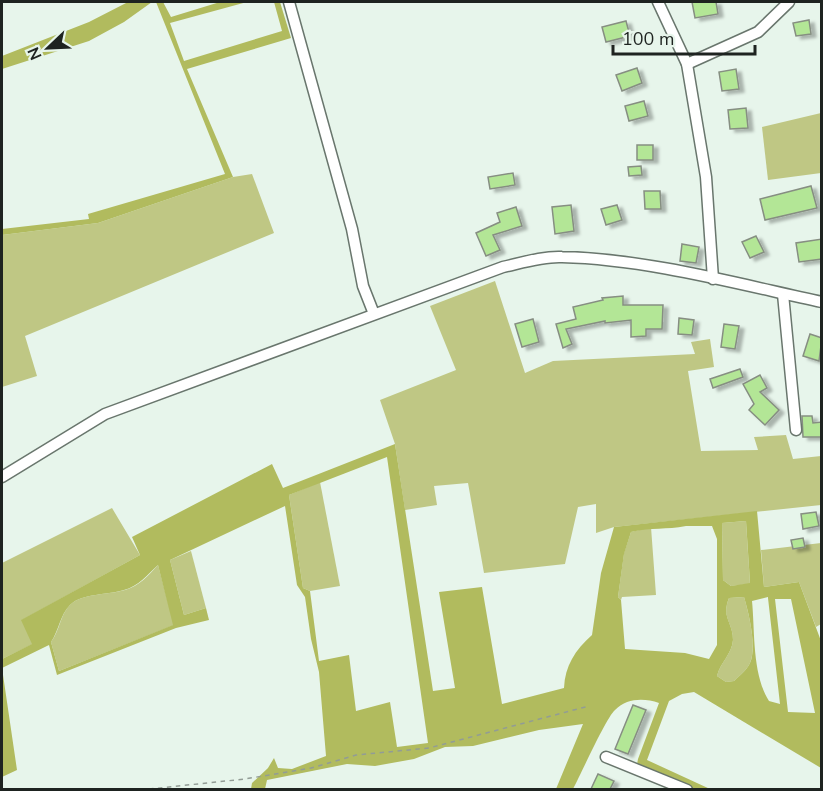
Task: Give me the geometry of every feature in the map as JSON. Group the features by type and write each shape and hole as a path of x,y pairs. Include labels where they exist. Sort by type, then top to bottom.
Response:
{"street":[{"path":"290,2 349,217 363,286 374,314"},
{"path":"658,2 687,64 706,177 713,279"},
{"path":"687,64 758,32 789,2"},
{"path":"2,477 105,414 503,267 559,256 611,261 822,302"},
{"path":"783,294 796,429"},
{"path":"606,757 687,789"}],"path":[{"path":"140,789 245,779 311,768 356,755 429,748 589,706"}],"green space":[{"path":"128,2 152,2 124,22 89,41 2,69 2,56 89,22"},
{"path":"156,2 163,2 171,17 220,2 247,2 170,23 184,61 282,31 274,2 280,2 291,38 187,69 233,177 98,223 2,235 2,229 89,219 88,214 225,174"},
{"path":"821,113 821,173 768,180 762,127"},
{"path":"252,174 274,233 25,336 37,376 2,387 2,235 98,223 233,177"},
{"path":"495,281 525,373 553,361 695,354 691,342 710,339 714,367 688,371 701,451 758,450 754,437 786,435 793,459 821,456 821,505 614,527 596,533 596,504 578,507 565,564 484,573 468,483 434,486 437,505 405,510 395,444 380,400 456,370 430,306"},
{"path":"395,444 433,691 455,688 439,592 482,587 502,704 564,688 566,673 572,659 592,635 601,573 614,527 757,511 764,587 799,582 821,641 821,768 694,692 682,694 669,701 647,760 710,789 671,789 635,775 638,759 659,703 642,700 625,703 611,715 573,789 556,789 583,724 539,730 473,746 445,747 414,759 375,766 347,764 267,780 265,789 251,789 252,783 268,768 274,758 278,768 292,769 326,756 319,672 311,639 305,597 297,585 285,506 170,560 184,615 206,608 209,620 176,628 57,675 49,645 2,668 2,659 32,644 21,620 140,555 132,537 272,464 283,488","holes":["387,457 428,743 397,747 390,702 356,711 349,655 319,661 310,591 303,588 289,495","746,521 750,583 731,586 723,580 722,523","712,526 717,539 717,645 709,659 685,653 625,649 621,600 618,597 624,554 631,532","158,565 173,625 59,671 51,642 70,605 81,598 118,592 138,583","744,597 753,648 747,668 734,681 726,682 717,676 733,640 726,610 729,598","768,597 780,704 769,701 760,678 755,652 752,601","775,599 791,599 815,713 788,712"]},
{"path":"320,482 340,586 310,591 303,588 289,495"},
{"path":"112,508 140,555 22,620 33,644 2,659 2,563"},
{"path":"746,521 750,584 731,586 723,580 722,523"},
{"path":"651,527 656,595 622,597 621,600 618,597 624,553 631,532"},
{"path":"821,543 821,624 816,627 799,582 764,587 761,550"},
{"path":"191,551 206,608 184,615 170,560"},
{"path":"158,565 174,625 59,671 51,642 70,605 81,598 119,592 135,586"},
{"path":"744,597 752,630 752,656 749,666 743,673 734,681 726,682 717,676 733,640 726,610 727,605 729,598"},
{"path":"2,668 17,770 2,777"}],"building":[{"path":"692,2 716,2 718,14 695,18"},
{"path":"809,20 811,34 796,36 793,23"},
{"path":"626,21 630,36 606,42 602,27"},
{"path":"637,68 642,83 622,91 616,75"},
{"path":"736,69 739,89 722,91 719,72"},
{"path":"644,101 648,116 629,121 625,106"},
{"path":"746,108 748,128 730,129 728,110"},
{"path":"637,145 653,145 653,160 637,160"},
{"path":"641,166 642,175 629,176 628,167"},
{"path":"513,173 515,185 490,189 488,177"},
{"path":"811,186 817,208 765,220 760,199"},
{"path":"644,191 660,191 661,209 645,209"},
{"path":"571,205 574,231 555,234 552,207"},
{"path":"617,205 622,220 606,225 601,209"},
{"path":"516,207 522,226 493,235 500,250 486,256 476,233 500,222 497,213"},
{"path":"756,236 764,252 750,258 742,242"},
{"path":"822,239 822,259 799,262 796,243"},
{"path":"682,244 699,247 696,263 680,261"},
{"path":"623,296 623,305 663,305 662,329 646,329 646,336 631,337 631,320 605,323 605,321 566,329 572,344 563,348 556,324 576,319 573,307 603,300 602,298"},
{"path":"679,318 694,320 692,335 678,334"},
{"path":"533,319 539,342 522,347 515,324"},
{"path":"724,324 739,326 735,349 721,347"},
{"path":"810,334 822,338 819,361 803,356"},
{"path":"740,369 743,377 713,388 710,379"},
{"path":"760,375 767,388 760,392 779,410 765,425 749,410 754,404 743,384"},
{"path":"802,416 812,416 813,423 822,422 822,437 803,437"},
{"path":"816,512 819,526 803,529 801,514"},
{"path":"803,538 805,547 793,549 791,540"},
{"path":"633,705 646,710 628,754 615,749"},
{"path":"598,774 614,781 610,789 591,789"}]}
